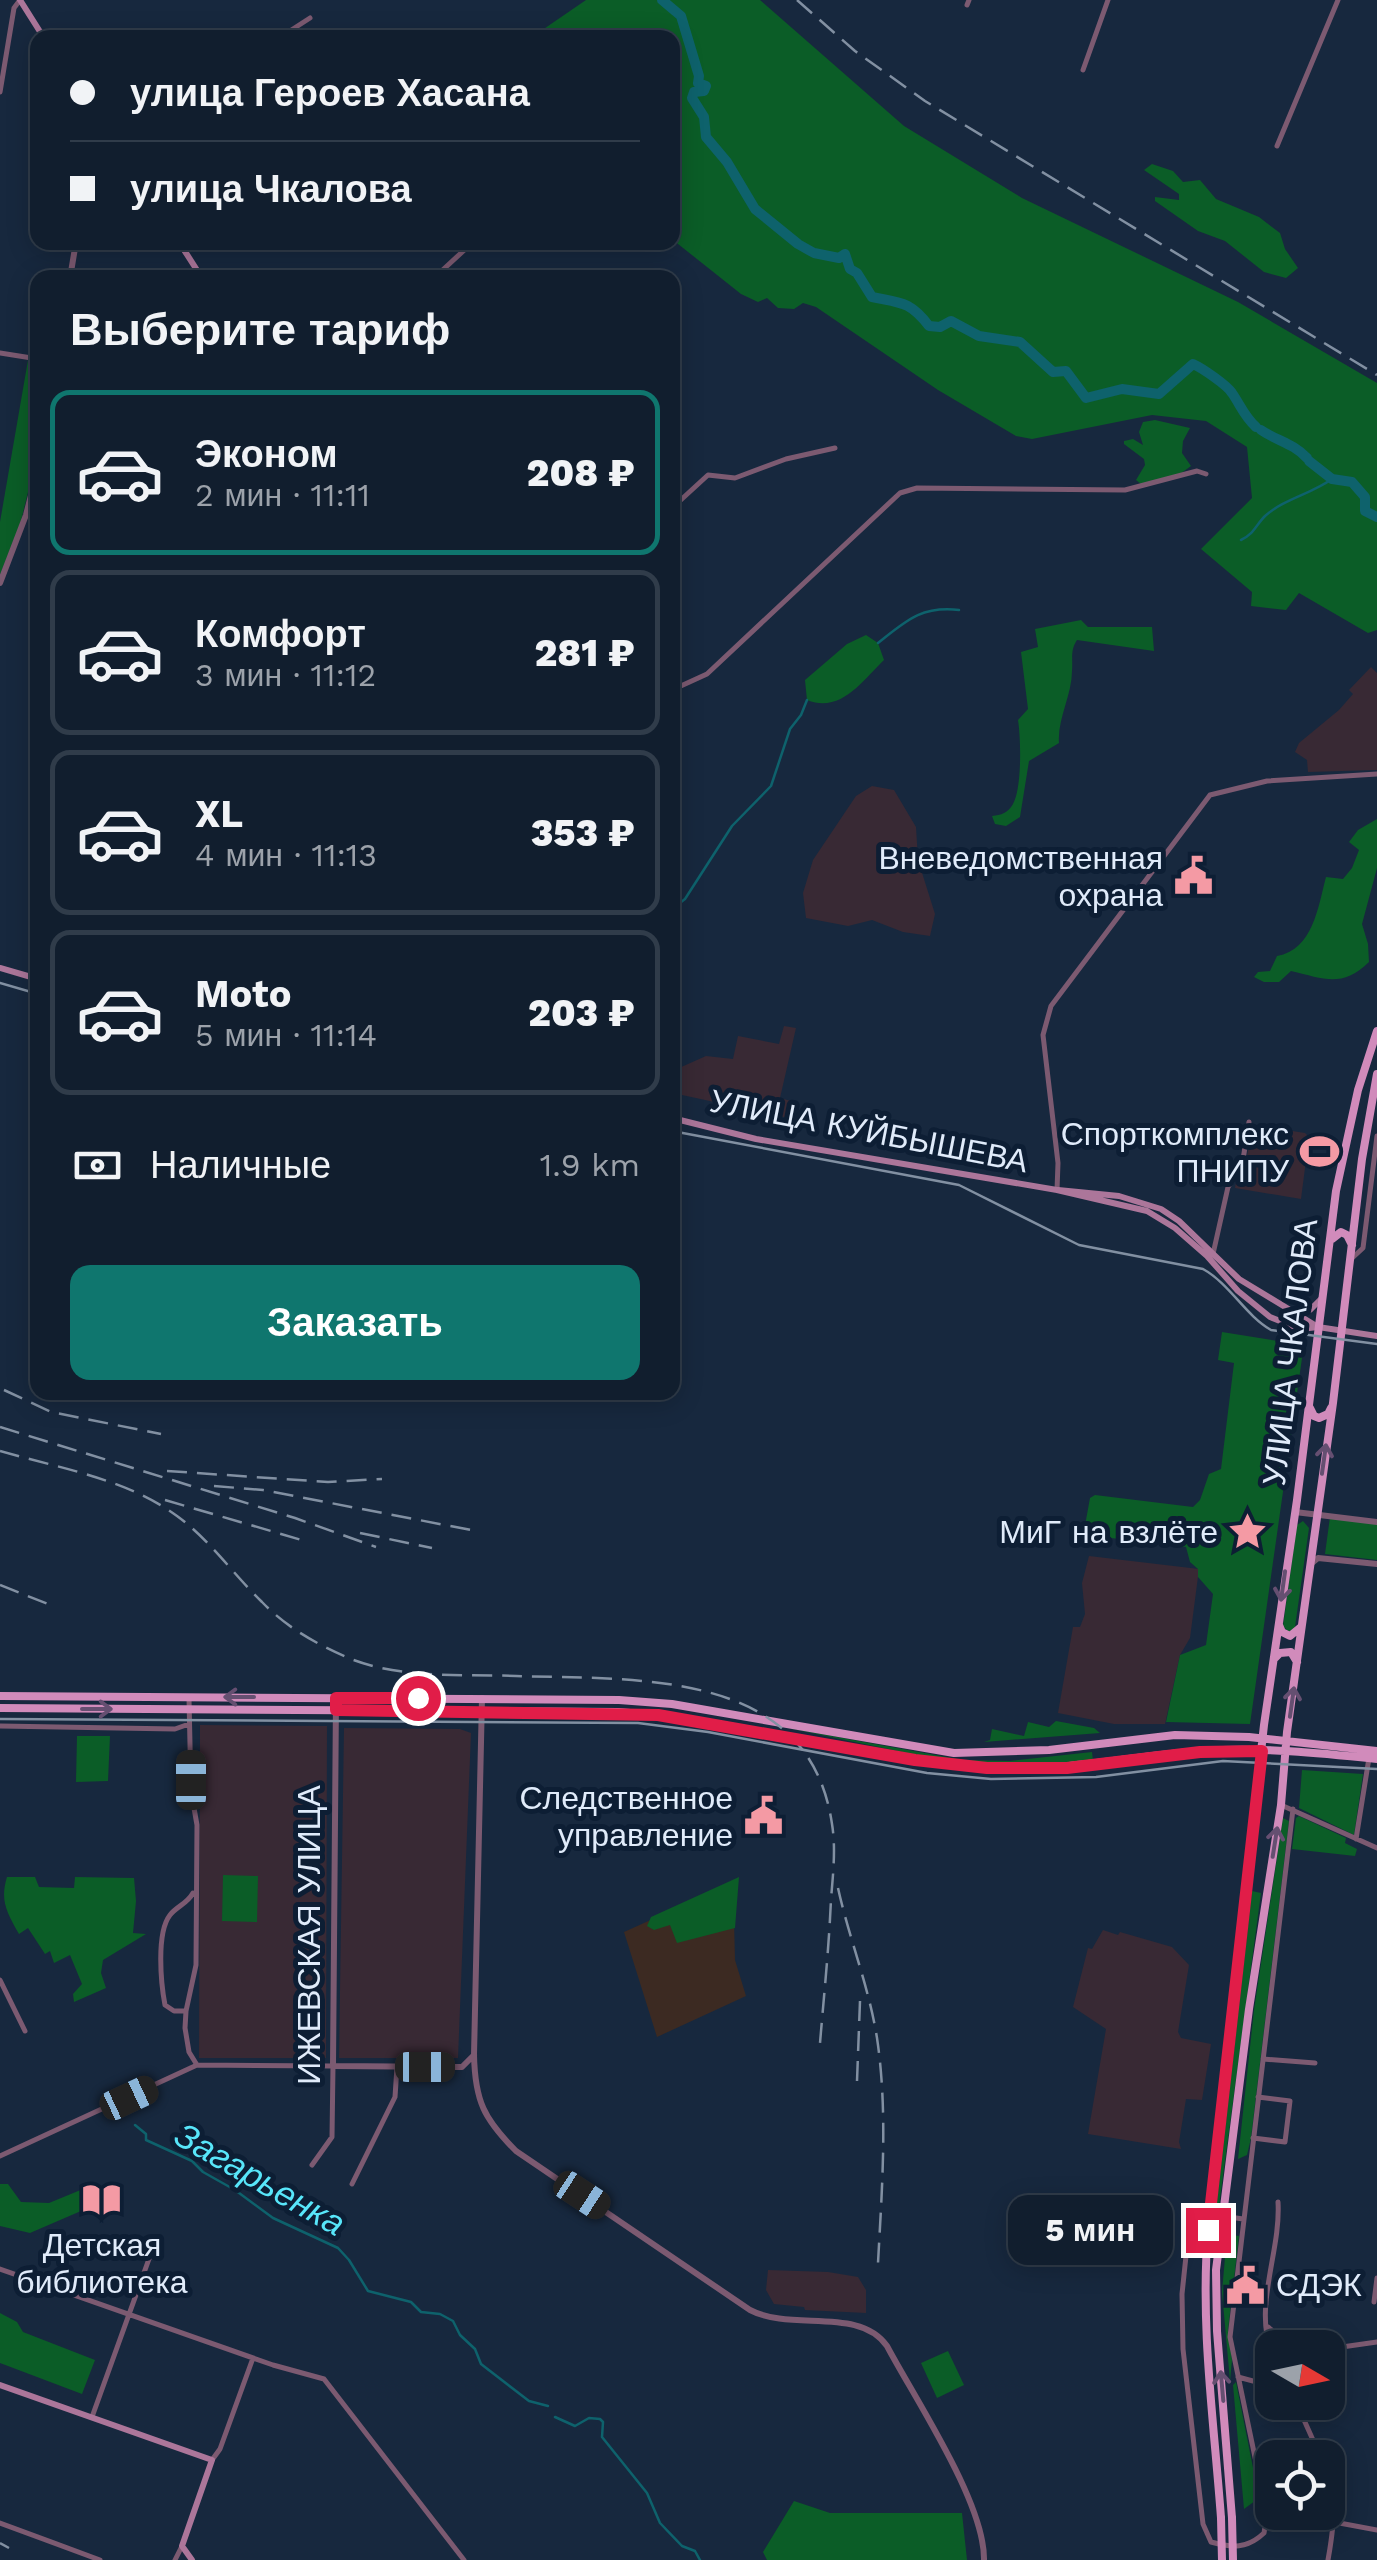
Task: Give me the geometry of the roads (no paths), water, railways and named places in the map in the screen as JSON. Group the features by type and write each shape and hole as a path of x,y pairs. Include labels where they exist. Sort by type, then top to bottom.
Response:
{"main road":[{"path":"20,0 39,30"},
{"path":"185,252 197,270"},
{"path":"0,968 30,977"},
{"name":"УЛИЦА ЧКАЛОВА","path":"1222,2560 1205,2336 1204,2282 1210,2218 1263,1739 1342,1154 1377,1031"},
{"name":"УЛИЦА ЧКАЛОВА","path":"1234,2560 1216,2295 1223,2216 1362,1159 1377,1074"},
{"name":"УЛИЦА КУЙБЫШЕВА","path":"680,1120 788,1145 1118,1202 1156,1215 1207,1256 1262,1312 1300,1329 1319,1327 1377,1336"},
{"path":"1342,1154 1353,1150 1362,1159"},
{"name":"УЛИЦА КУЙБЫШЕВА","path":"1057,1190 1119,1196 1149,1204 1179,1221 1239,1279 1319,1327"},
{"path":"1330,1242 1336,1233 1342,1232 1352,1245"},
{"path":"1290,1310 1310,1310 1324,1294"},
{"path":"1309,1403 1312,1413 1320,1418 1328,1414 1332,1403"},
{"path":"1278,1620 1286,1635 1294,1634 1301,1626"},
{"path":"1273,1660 1287,1652 1297,1662"},
{"path":"0,1696 482,1698 672,1704 954,1754 993,1754 1176,1735 1377,1751"},
{"path":"0,1708 618,1712 672,1716 915,1760 987,1768 1067,1768 1200,1752 1262,1751 1373,1759"},
{"path":"1107,1743 1109,1763"},
{"path":"1248,1880 1257,1889 1268,1882"},
{"path":"0,2385 212,2460 182,2546 192,2560"}],"street":[{"path":"0,92 14,8 20,0"},
{"path":"1084,70 1108,0"},
{"path":"1276,146 1338,0"},
{"path":"291,30 310,18"},
{"path":"443,270 465,250"},
{"path":"0,353 30,358"},
{"path":"680,501 708,475 736,478 835,448"},
{"path":"680,686 707,674 900,493 917,488 1125,490 1197,471 1206,474"},
{"path":"0,583 30,499"},
{"path":"1057,1190 1058,1162 1044,1022 1050,1006 1191,819 1210,795 1240,786 1377,774"},
{"path":"1213,1254 1228,1187 1242,1166 1249,1122"},
{"path":"1350,1260 1361,1252 1377,1136"},
{"path":"1295,1512 1377,1522"},
{"path":"1309,1568 1318,1558 1377,1564"},
{"path":"190,1697 191,1790 196,1825 196,1966 186,2011 186,2041 197,2065"},
{"name":"ИЖЕВСКАЯ УЛИЦА","path":"312,2165 332,2137 336,1698"},
{"path":"476,2093 482,1698"},
{"path":"0,1726 175,1728 189,1724"},
{"path":"1356,1839 1373,1759"},
{"path":"1280,1805 1377,1848"},
{"path":"1210,2218 1190,2218 1182,2294 1183,2349 1203,2524 1211,2542 1226,2547 1246,2546 1264,2533 1266,2524 1230,2337 1293,1808"},
{"path":"186,2011 174,2011 165,2005 163,1937 172,1912 188,1902 194,1890"},
{"path":"0,1980 25,2031"},
{"path":"0,2156 197,2065 462,2067 474,2054"},
{"path":"1263,2059 1315,2063"},
{"path":"352,2184 395,2096 396,2067"},
{"path":"462,2067 487,2118 516,2151 750,2310 773,2319 851,2324 875,2332 887,2346 968,2498 981,2530 984,2560"},
{"path":"1253,2138 1284,2142 1290,2101 1258,2097"},
{"path":"1266,2330 1278,2202"},
{"path":"1223,2216 1244,2220"},
{"path":"92,2416 154,2246"},
{"path":"0,2269 324,2379 464,2560"},
{"path":"1374,2302 1377,2278"},
{"path":"1234,2297 1266,2304"},
{"path":"1266,2325 1272,2330"},
{"path":"1345,2347 1377,2342"},
{"path":"212,2460 220,2449 253,2358"},
{"path":"1238,2377 1255,2382"},
{"path":"0,2523 100,2560"},
{"path":"1345,2524 1377,2530"},
{"path":"1328,2560 1333,2530"},
{"path":"175,2560 182,2546"}],"waterway":[{"path":"662,0 681,16 698,83 706,86 704,91 694,92 692,98 704,117 706,137 727,162 755,209 798,244 814,253 839,258 845,254 850,269 857,273 872,297 910,307 929,326 940,327 951,321 979,336 1020,342 1053,372 1066,371 1086,398 1122,389 1159,394 1193,364 1229,390 1256,427"},
{"path":"1261,430 1307,458"},
{"path":"1309,461 1332,479 1352,482 1365,497 1365,511 1377,517"},
{"path":"1241,540 1272,510 1332,479"},
{"path":"878,643 906,621 924,613 959,610"},
{"path":"680,903 732,826 771,786 790,729 807,700"},
{"name":"Загарьенка","path":"135,2125 146,2134 146,2140 192,2161 273,2218 338,2248 368,2291 411,2302 421,2312 440,2314 453,2321 460,2335 475,2349 481,2364 529,2401 548,2406"},
{"name":"Загарьенка","path":"555,2417 575,2426 589,2418 600,2419 602,2437 647,2493 660,2523 682,2546 695,2551 700,2560"}],"tram line":[{"path":"0,983 30,992"},
{"path":"680,1133 959,1185 1079,1245 1203,1269 1271,1330 1377,1344"},
{"path":"0,1719 638,1723 708,1732 927,1773 991,1779 1096,1777 1223,1761 1377,1769"}],"railway":[{"path":"797,0 855,51 925,101 1377,375"},
{"path":"4,1390 51,1412 161,1434"},
{"path":"0,1427 376,1547"},
{"path":"0,1451 92,1476 157,1503 200,1536 282,1620 351,1659 411,1673 662,1683 710,1693 753,1709 790,1735 817,1773 833,1833 820,2043"},
{"path":"167,1471 328,1482 382,1479"},
{"path":"214,1486 263,1490 471,1530"},
{"path":"165,1500 305,1541"},
{"path":"360,1533 432,1548"},
{"path":"0,1585 53,1606"},
{"path":"838,1888 869,2000 880,2066 883,2150 878,2263"},
{"path":"857,2081 860,2001"},
{"path":"0,2543 9,2548"}],"place":[{"name":"Вневедомственная охрана","path":"1193,876"},
{"name":"Спорткомплекс ПНИПУ","path":"1319,1152"},
{"name":"МиГ на взлёте","path":"1248,1532"},
{"name":"Следственное управление","path":"763,1816"},
{"name":"Детская библиотека","path":"102,2200"},
{"name":"СДЭК","path":"1246,2285"}]}
